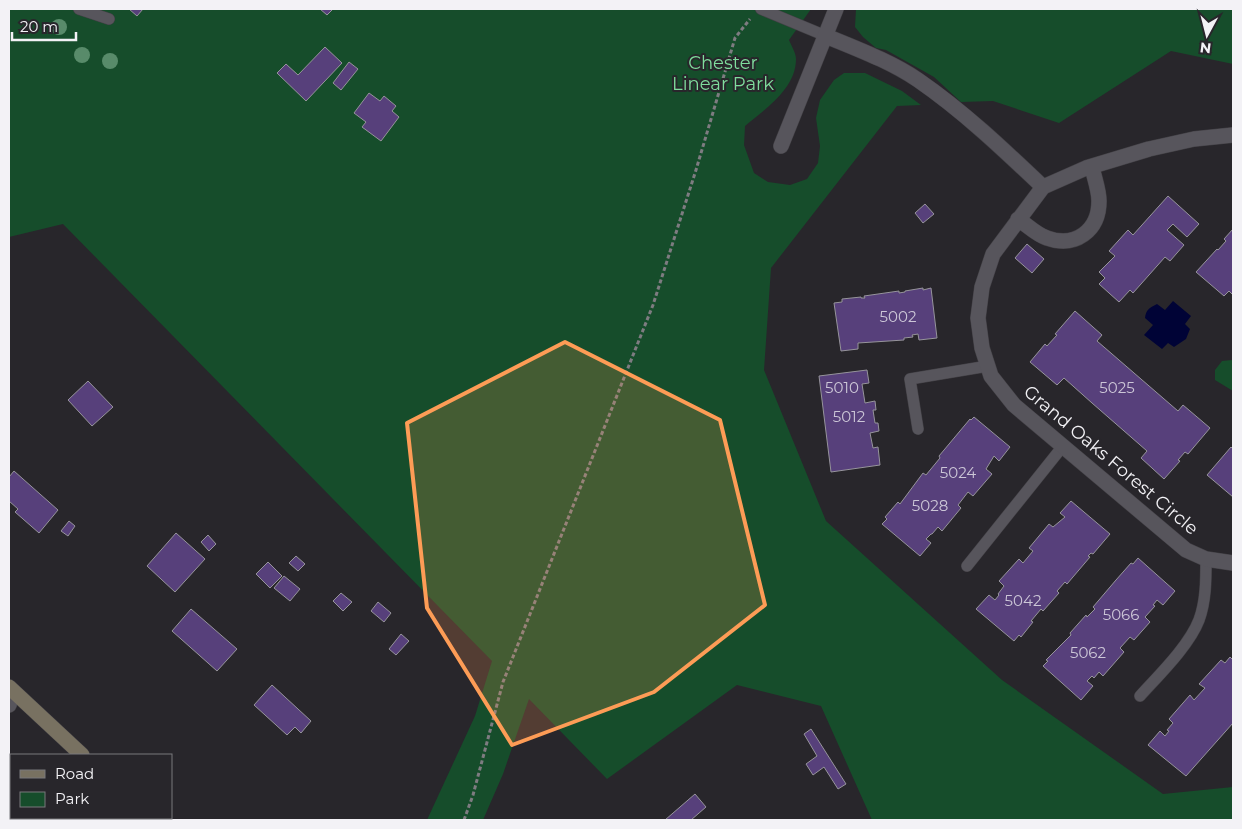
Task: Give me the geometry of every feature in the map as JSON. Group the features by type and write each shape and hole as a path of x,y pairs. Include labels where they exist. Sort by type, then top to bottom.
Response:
{"street":[{"path":"781,146 836,9"},
{"path":"826,36 877,57 918,80 998,144 1043,187"},
{"name":"Grand Oaks Forest Circle","path":"1233,135 1194,139 1158,147 1092,166 1043,187 993,254 982,287 978,318 982,348 991,376 1014,405 1186,550 1206,559 1233,563"},
{"path":"1018,219 1045,238 1062,242 1083,237 1094,224 1099,201 1092,166"},
{"path":"10,694 81,754"}],"lane":[{"path":"79,9 109,19"},
{"path":"757,12 826,36"},
{"path":"918,429 910,379 988,366"},
{"path":"967,566 1062,446"},
{"path":"1140,696 1185,644 1198,622 1205,597 1206,559"}],"path":[{"path":"464,820 473,795 503,682 653,305 735,38 757,12"}],"highlighted area":[{"path":"565,342 720,420 765,605 654,692 512,745 427,608 407,423"}],"green space":[{"name":"Chester Linear Park","path":"9,9 811,9 789,40 796,59 795,70 791,80 770,105 745,126 744,145 754,173 768,182 790,185 807,179 818,163 820,146 816,118 820,100 834,80 844,73 865,73 902,91 921,105 897,106 771,268 764,370 826,521 1002,680 1163,794 1233,787 1233,820 872,820 821,706 737,685 607,779 529,699 503,774 483,820 427,820 475,716 492,661 63,224 9,237"},
{"path":"856,9 1233,9 1233,64 1171,51 1059,123 993,101 961,102 934,77 886,50 876,48 863,37 855,27"},
{"path":"1232,360 1233,391 1215,380 1215,370 1222,361"}],"shaded area":[{"path":"1173,301 1191,316 1185,324 1190,329 1186,339 1174,347 1168,343 1162,349 1144,335 1153,325 1145,318 1145,315 1154,305 1157,304 1165,310"}],"building":[{"path":"129,9 143,9 137,16"},
{"path":"320,9 333,9 327,15"},
{"path":"325,47 342,63 306,101 277,73 286,64 298,75"},
{"path":"349,62 358,69 341,90 333,83"},
{"path":"369,93 380,101 384,96 396,106 392,111 399,117 381,141 362,127 366,122 354,113"},
{"path":"1168,196 1199,224 1187,237 1173,224 1167,230 1184,245 1170,261 1165,257 1133,293 1130,290 1119,302 1099,284 1105,278 1099,272 1115,256 1109,251 1128,230 1133,235"},
{"path":"925,204 934,214 923,223 915,213"},
{"path":"1233,229 1233,295 1229,291 1224,296 1196,272 1226,241 1224,239"},
{"path":"1027,244 1044,259 1032,273 1015,258"},
{"path":"923,288 923,290 931,288 937,338 919,340 918,334 912,335 913,337 904,338 904,340 858,343 858,349 841,351 834,303 842,302 842,299 865,298 864,296 899,291 899,293"},
{"path":"1075,311 1102,335 1097,341 1178,411 1183,405 1210,428 1188,454 1185,452 1178,460 1180,461 1164,479 1141,458 1147,451 1064,378 1057,385 1030,362 1045,344 1047,346 1057,335 1055,334"},
{"path":"867,370 869,383 862,384 865,403 875,401 876,410 873,410 875,423 878,423 879,431 870,433 873,448 878,447 880,465 831,472 819,376"},
{"path":"88,381 113,407 92,426 68,400"},
{"path":"974,417 1010,447 999,461 994,456 986,469 992,474 973,496 968,492 958,505 961,508 942,531 938,527 926,539 931,543 920,556 882,524 887,519 885,517 898,502 900,504 923,473 926,475 940,458 939,456 970,419"},
{"path":"1231,447 1233,449 1233,497 1207,475"},
{"path":"14,471 58,510 39,533 15,512 18,509 9,501 9,477"},
{"path":"1071,501 1110,534 1093,554 1091,553 1088,556 1090,557 1067,584 1065,582 1057,591 1059,593 1043,611 1041,609 1021,637 1019,635 1014,641 976,609 989,595 995,600 1004,586 999,581 1019,559 1023,563 1033,551 1029,548 1049,524 1053,527 1065,517 1060,513"},
{"path":"69,521 75,526 68,536 61,531"},
{"path":"176,533 205,559 175,592 147,566"},
{"path":"208,535 216,544 209,551 201,542"},
{"path":"296,556 305,564 298,571 289,563"},
{"path":"1138,558 1175,591 1163,605 1157,600 1153,605 1155,606 1145,617 1150,622 1134,640 1130,637 1120,648 1124,652 1103,676 1099,672 1094,678 1092,676 1087,681 1093,686 1081,700 1043,666 1048,661 1046,660 1071,635 1070,633 1086,615 1087,617 1095,609 1093,607 1116,580"},
{"path":"268,562 282,576 270,588 256,574"},
{"path":"284,576 300,589 290,601 274,588"},
{"path":"341,593 352,602 343,611 333,601"},
{"path":"378,602 391,613 384,622 371,611"},
{"path":"191,609 237,649 217,671 172,631"},
{"path":"401,634 409,641 396,655 389,649"},
{"path":"1230,657 1232,659 1233,657 1233,723 1186,776 1148,745 1160,731 1165,736 1173,723 1169,719 1190,695 1194,700 1205,688 1199,684 1221,660 1225,663"},
{"path":"272,685 311,721 301,733 295,727 287,735 254,705"},
{"path":"811,729 846,784 838,789 824,767 813,775 806,764 817,756 804,734"},
{"path":"695,794 706,807 691,820 665,820"}]}
